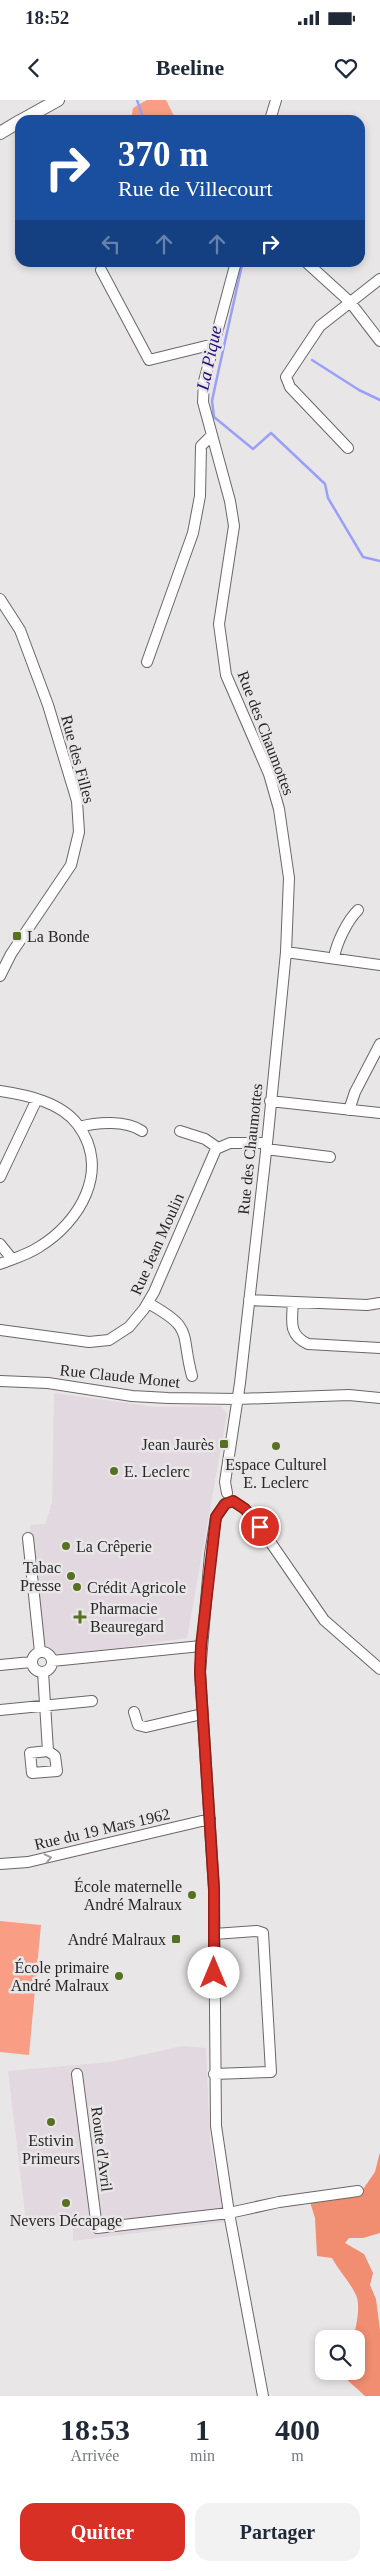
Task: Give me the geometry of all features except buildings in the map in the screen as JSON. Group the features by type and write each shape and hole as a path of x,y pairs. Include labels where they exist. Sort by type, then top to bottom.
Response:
{"main road":[{"path":"32,115 58,100"},
{"path":"0,132 15,124"}],"street":[{"path":"272,115 276,100"},
{"name":"Rue des Chaumottes","path":"228,1499 226,1475 238,1399 266,1146 286,952 289,878 280,809 269,774 226,675 219,624 232,549 234,526 230,501 204,402 204,381 235,267"},
{"path":"312,267 350,302 380,341"},
{"path":"101,270 149,360 214,344"},
{"path":"348,448 290,387 286,377 289,369 320,326 380,279"},
{"path":"147,662 193,533 200,496 200,446 212,435"},
{"name":"Rue des Filles","path":"0,599 20,630 48,705 77,801 79,832 71,865 4,956 0,976"},
{"path":"334,957 335,950 348,924 358,910"},
{"path":"286,952 334,957 380,965"},
{"path":"349,1110 355,1092 380,1044"},
{"path":"0,1090 38,1099 69,1116 79,1127 91,1154 90,1188 85,1200 62,1226 38,1248 0,1264"},
{"path":"0,1177 38,1099"},
{"path":"270,1102 380,1113"},
{"path":"79,1127 119,1124 136,1126 142,1131"},
{"path":"180,1130 205,1140 218,1148 230,1143 266,1146 330,1157"},
{"name":"Rue Jean Moulin","path":"0,1330 76,1342 100,1342 108,1340 129,1327 148,1303 218,1148"},
{"path":"0,1244 12,1259"},
{"path":"249,1300 380,1303"},
{"path":"293,1302 292,1329 295,1336 301,1341 308,1344 380,1348"},
{"path":"148,1303 170,1316 185,1333 192,1376"},
{"name":"Rue Claude Monet","path":"0,1381 48,1383 132,1396 238,1399 349,1395 380,1398"},
{"path":"263,2396 229,2213 216,2126 214,2074 214,1889 202,1714 201,1646 216,1517 228,1499 245,1509 260,1527 324,1620 380,1669"},
{"path":"28,1538 40,1652"},
{"path":"52,1661 201,1646"},
{"path":"31,1662 36,1671 43,1672 49,1670 52,1661 49,1655 40,1652"},
{"path":"31,1662 34,1656 40,1652"},
{"path":"0,1665 31,1662"},
{"path":"43,1672 48,1751"},
{"path":"0,1710 92,1701"},
{"path":"134,1712 138,1725 146,1727 202,1714"},
{"name":"Rue du 19 Mars 1962","path":"0,1864 28,1862 210,1820"},
{"path":"214,1934 257,1931 263,1933 271,2072 214,2074"},
{"name":"Route d'Avril","path":"77,2074 97,2228 229,2213"},
{"path":"229,2213 279,2202 358,2192"}],"shaded area":[{"path":"147,100 166,100 174,115 132,115 133,108"},
{"path":"54,1393 156,1407 221,1406 227,1414 187,1638 93,1652 58,1655 44,1646 30,1525 45,1524 52,1503"},
{"path":"0,1921 41,1925 29,2055 0,2052"},
{"path":"182,2046 206,2048 210,2142 225,2222 73,2241 73,2225 27,2230 8,2071 110,2062"},
{"path":"380,2152 380,2233 363,2238 349,2238 345,2243 364,2254 373,2273 370,2285 376,2299 380,2330 380,2396 365,2396 347,2380 365,2380 365,2330 355,2330 358,2317 356,2295 332,2258 317,2256 315,2218 310,2202 359,2195 375,2172"}],"waterway":[{"name":"La Pique","path":"137,100 142,115"},
{"name":"La Pique","path":"242,267 212,401 214,417 253,449 271,433 325,484 328,498 363,557 380,561"},
{"name":"La Pique","path":"312,360 359,390 380,400"}],"place":[{"name":"La Bonde","path":"17,936"},
{"name":"Jean Jaurès","path":"224,1444"},
{"name":"Espace Culturel E. Leclerc","path":"276,1446"},
{"name":"E. Leclerc","path":"114,1471"},
{"name":"La Crêperie","path":"66,1546"},
{"name":"Tabac Presse","path":"71,1576"},
{"name":"Crédit Agricole","path":"77,1587"},
{"name":"Pharmacie Beauregard","path":"80,1617"},
{"name":"École maternelle André Malraux","path":"192,1895"},
{"name":"André Malraux","path":"176,1939"},
{"name":"École primaire André Malraux","path":"119,1976"},
{"name":"Estivin Primeurs","path":"51,2122"},
{"name":"Nevers Décapage","path":"66,2203"}],"route":[{"path":"214,1973 214,1889 200,1672 210,1554 216,1517 225,1504 230,1504 233,1501 240,1504 260,1527"}]}
